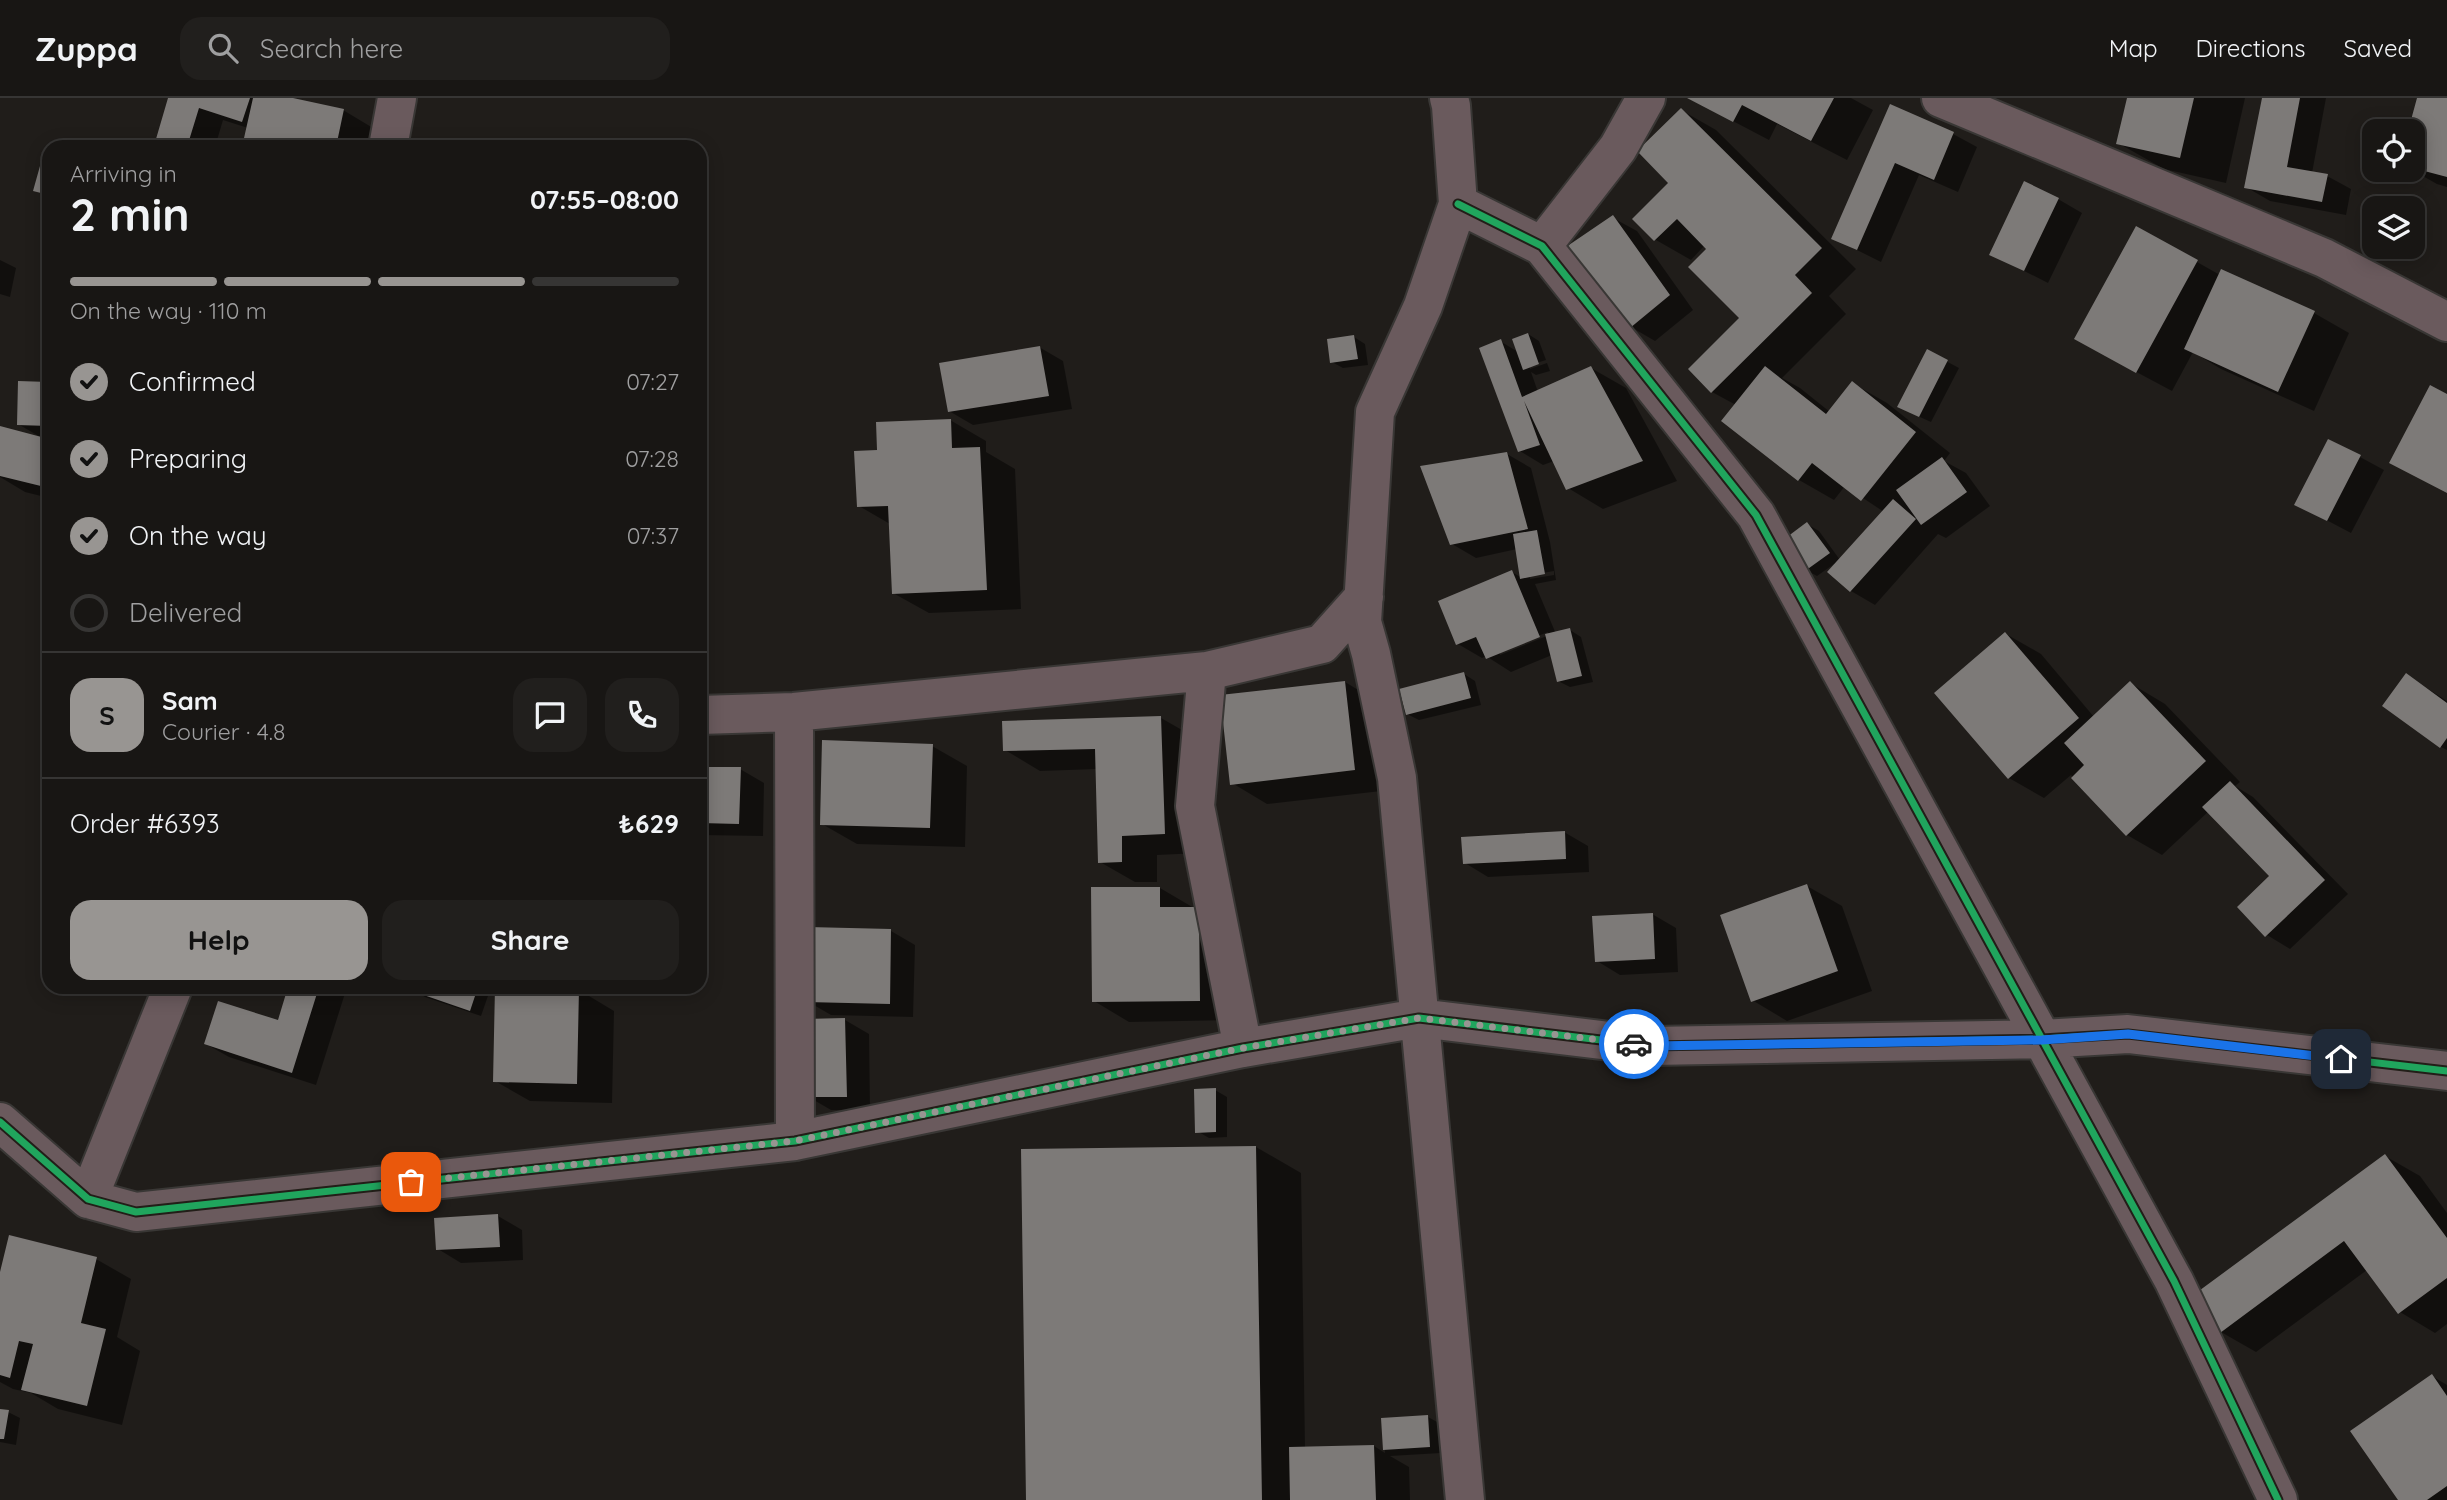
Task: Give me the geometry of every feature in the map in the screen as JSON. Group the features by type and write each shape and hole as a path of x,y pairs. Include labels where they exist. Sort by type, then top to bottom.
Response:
{"street":[{"path":"389,140 397,98"},
{"path":"1449,98 1458,204 1423,306 1375,412 1362,622 1397,778 1465,1500"},
{"path":"1542,246 1618,148 1646,98"},
{"path":"1941,98 2324,258 2447,322"},
{"path":"1458,204 1542,246 1756,515 2174,1281 2277,1500"},
{"path":"707,715 794,712 1208,671 1322,644 1364,597"},
{"path":"1208,671 1195,806 1243,1048"},
{"path":"794,712 795,1141"},
{"path":"88,1199 170,994"},
{"path":"0,1122 88,1199 136,1212 795,1141 1243,1048 1419,1018 1651,1046 2042,1040 2128,1034 2447,1071"}],"building":[{"path":"168,98 250,98 242,122 199,108 189,140 156,139"},
{"path":"253,98 293,98 344,109 337,140 244,140"},
{"path":"1687,98 1834,98 1811,141 1742,105 1733,122"},
{"path":"2127,98 2194,98 2180,158 2116,144"},
{"path":"2262,98 2300,98 2287,167 2328,174 2322,202 2244,188"},
{"path":"2417,98 2447,98 2447,177 2425,171 2425,119 2411,119"},
{"path":"1890,104 1954,132 1934,180 1895,163 1857,250 1831,239"},
{"path":"1681,108 1822,248 1795,275 1812,293 1711,393 1688,369 1739,318 1688,267 1706,249 1677,219 1654,241 1632,219 1668,183 1637,151"},
{"path":"40,166 42,166 42,193 33,191"},
{"path":"2024,181 2059,198 2024,271 1989,255"},
{"path":"1613,215 1670,295 1630,328 1563,249"},
{"path":"2136,226 2198,260 2136,373 2074,339"},
{"path":"2221,269 2315,311 2278,392 2184,349"},
{"path":"1528,333 1539,364 1523,370 1512,339"},
{"path":"1354,335 1358,359 1330,363 1327,339"},
{"path":"1501,339 1522,397 1591,366 1643,461 1566,490 1524,401 1540,445 1518,452 1479,348"},
{"path":"1040,346 1049,396 948,412 939,363"},
{"path":"1927,349 1948,360 1919,417 1897,407"},
{"path":"1765,366 1826,414 1852,381 1916,432 1861,501 1812,463 1798,481 1721,421"},
{"path":"18,381 42,382 42,426 17,425"},
{"path":"2430,385 2447,394 2447,493 2389,463"},
{"path":"951,419 952,448 980,447 987,590 892,594 888,506 857,507 854,451 877,450 876,422"},
{"path":"0,426 42,437 42,486 0,476"},
{"path":"2328,439 2361,455 2327,521 2294,505"},
{"path":"1507,452 1528,529 1450,545 1420,466"},
{"path":"1942,457 1967,492 1921,525 1896,490"},
{"path":"1893,499 1916,519 1850,592 1827,572"},
{"path":"1807,522 1830,553 1805,571 1783,540"},
{"path":"1537,530 1545,574 1520,579 1513,534"},
{"path":"1512,570 1540,637 1486,659 1476,637 1456,645 1438,601"},
{"path":"1570,628 1582,676 1557,682 1545,634"},
{"path":"2005,632 2079,718 2008,779 1934,693"},
{"path":"1464,672 1471,698 1406,715 1399,689"},
{"path":"2406,673 2447,703 2447,738 2440,748 2382,706"},
{"path":"1345,681 1355,770 1230,785 1220,695"},
{"path":"2130,681 2206,761 2126,836 2071,778 2084,765 2064,743"},
{"path":"1161,716 1165,834 1122,836 1122,862 1098,863 1095,749 1003,751 1002,721"},
{"path":"822,740 933,744 930,828 820,825"},
{"path":"707,767 741,767 739,824 707,823"},
{"path":"2230,781 2325,880 2265,937 2237,907 2269,876 2202,807"},
{"path":"1565,831 1566,859 1463,864 1461,837"},
{"path":"1807,884 1838,971 1751,1002 1720,915"},
{"path":"1091,887 1160,887 1160,907 1199,907 1200,1001 1092,1002"},
{"path":"1653,913 1655,959 1595,962 1592,916"},
{"path":"808,927 891,929 890,1004 806,1002"},
{"path":"286,994 317,994 292,1073 204,1044 218,1001 278,1020"},
{"path":"421,994 476,994 470,1011"},
{"path":"495,994 579,994 577,1084 493,1082"},
{"path":"845,1018 847,1097 805,1097 804,1019"},
{"path":"1216,1088 1216,1132 1195,1133 1194,1089"},
{"path":"1256,1146 1262,1500 1026,1500 1021,1149"},
{"path":"2385,1154 2447,1238 2447,1278 2398,1314 2344,1241 2220,1333 2192,1296"},
{"path":"498,1214 500,1247 436,1250 434,1218"},
{"path":"9,1235 97,1257 81,1323 106,1329 87,1406 21,1390 33,1344 19,1341 10,1378 0,1375 0,1272"},
{"path":"2432,1374 2447,1396 2447,1486 2427,1500 2398,1500 2350,1431"},
{"path":"0,1409 9,1410 4,1439 0,1439"},
{"path":"1428,1415 1430,1447 1383,1450 1381,1418"},
{"path":"1374,1445 1376,1500 1290,1500 1289,1447"}],"cycle path":[{"path":"1458,204 1542,246 1756,515 2174,1281 2278,1500"},
{"path":"0,1122 88,1199 136,1212 795,1141 1243,1048 1419,1018 1651,1046 2042,1039 2128,1034 2447,1071"}],"way so far":[{"path":"411,1182 795,1141 1243,1048 1419,1018 1634,1044"}],"route":[{"path":"1634,1044 1651,1046 2042,1040 2128,1034 2341,1059"}]}
